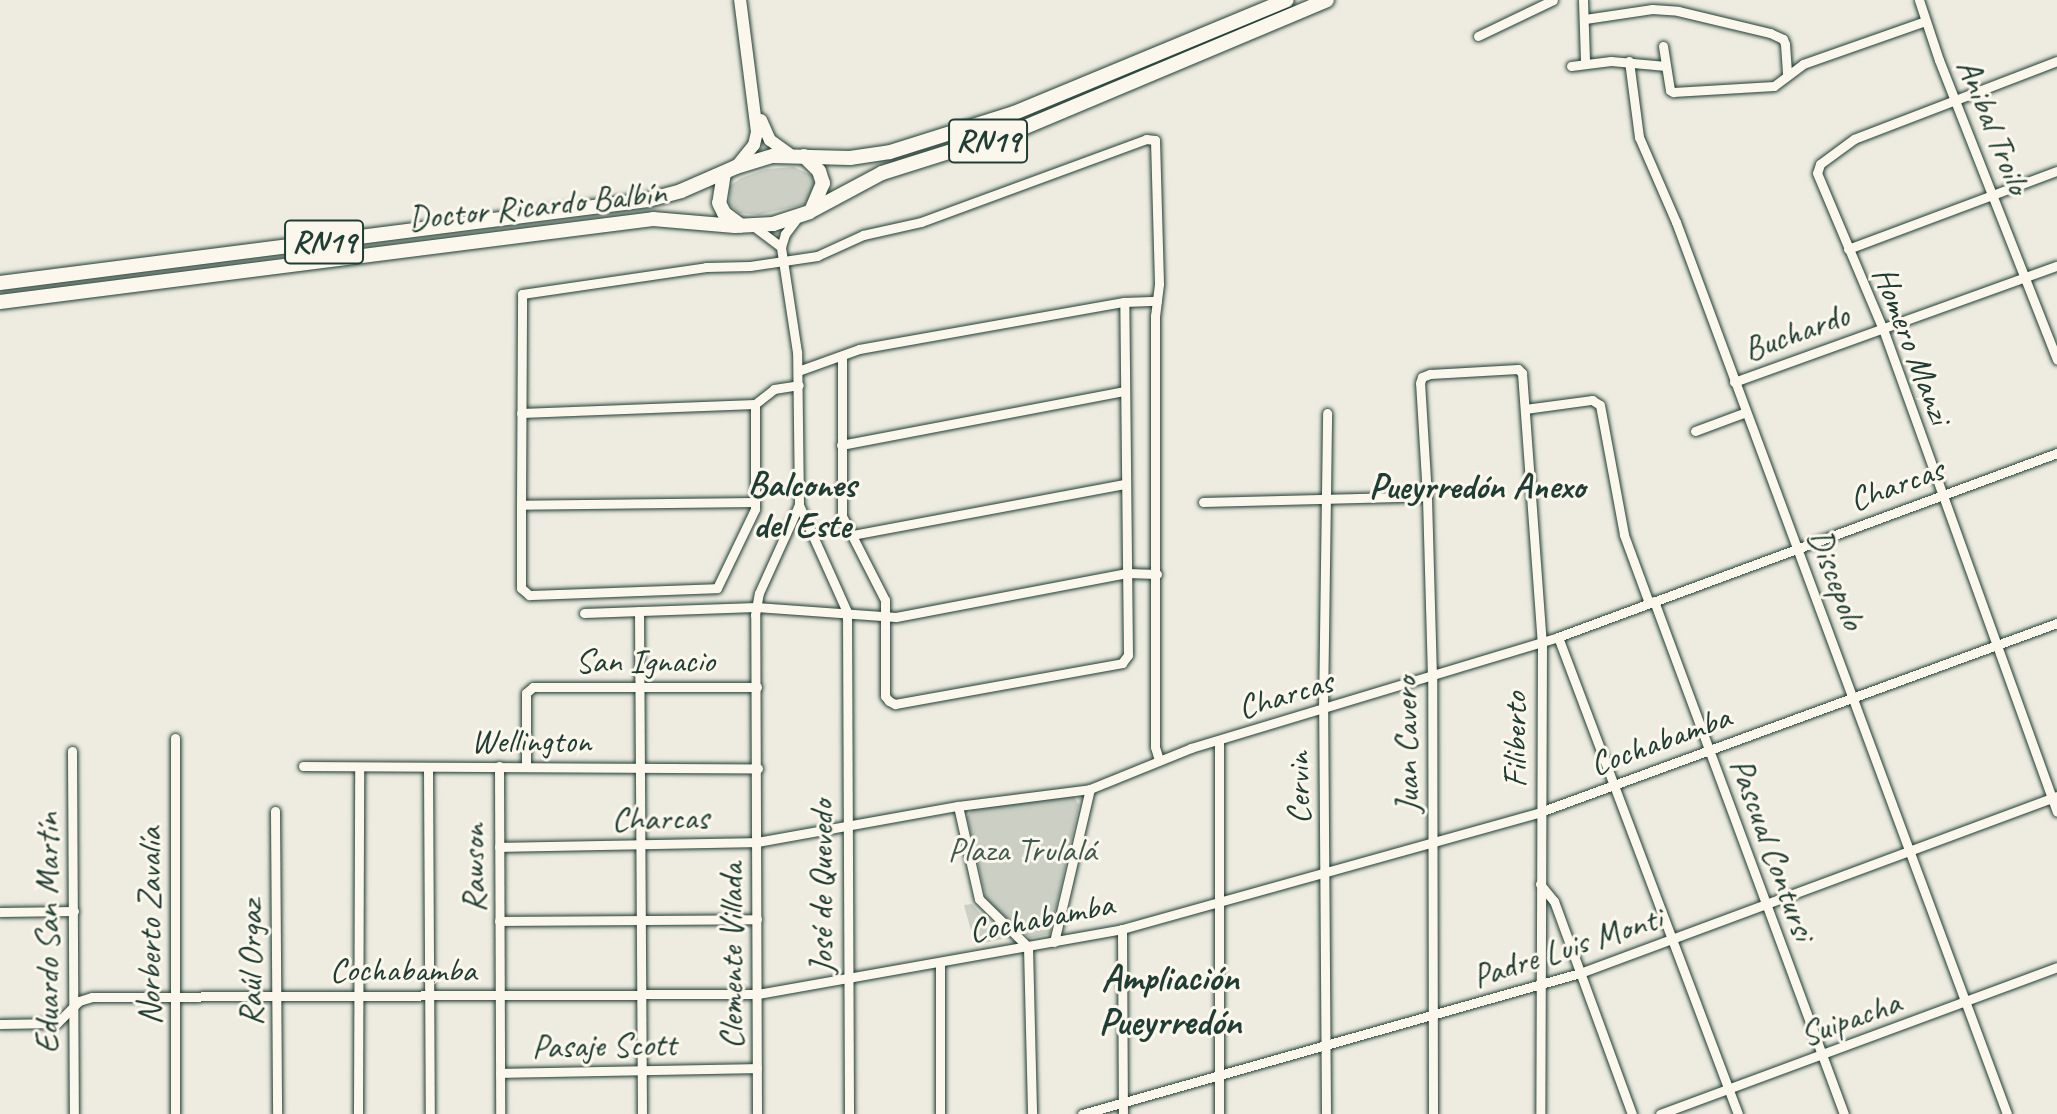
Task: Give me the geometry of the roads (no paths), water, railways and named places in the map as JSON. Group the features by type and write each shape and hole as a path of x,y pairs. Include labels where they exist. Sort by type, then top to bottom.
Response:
{"main road":[{"path":"740,0 756,101 766,135 819,171 823,183 821,195 804,215"},
{"name":"Doctor Ricardo Balbín","path":"0,283 648,200 694,187 757,159 875,155 977,126 1287,0"},
{"name":"Doctor Ricardo Balbín","path":"0,302 653,219 747,226 804,215 882,173 1018,130 1327,0"},
{"path":"747,226 720,207 718,194 730,170 757,139 756,101"},
{"path":"201,257 204,275"}],"street":[{"path":"1478,36 1553,0"},
{"path":"1583,0 1585,61"},
{"name":"Anibal Troilo","path":"1921,1 1925,21 2057,360"},
{"path":"1585,19 1652,9 1678,11 1770,33 1783,39 1787,75"},
{"path":"1663,46 1673,92 1774,86 1814,59 1925,21"},
{"path":"1571,66 1585,61 1629,61 1666,66"},
{"name":"Discepolo","path":"1629,61 1635,125 1676,222 2007,1114"},
{"path":"1956,99 2057,61"},
{"name":"Homero Manzi","path":"1956,99 1854,139 1818,168 1848,249 1883,329 2057,812"},
{"path":"755,404 755,502 752,518 717,588 529,595 521,588 522,294 706,267 784,262 817,256 863,235 921,222 1146,139 1155,140 1158,147 1155,747 1159,760"},
{"path":"1848,249 2057,171"},
{"path":"756,607 799,505 799,385 781,247 785,234 804,215"},
{"path":"747,226 767,233 781,247"},
{"name":"Buchardo","path":"1734,382 2057,266"},
{"path":"798,371 859,349 1124,302 1157,301"},
{"path":"842,356 842,516 883,594 885,696 895,704 1122,663 1128,655 1124,302"},
{"name":"Filiberto","path":"1422,377 1518,369 1522,373 1542,643 1540,1114"},
{"name":"Juan Cavero","path":"1422,377 1432,677 1433,1114"},
{"path":"521,413 755,404 774,389 799,385"},
{"path":"841,445 1125,391"},
{"name":"Pascual Contursi","path":"1525,409 1592,400 1600,405 1624,535 1709,751 1844,1114"},
{"path":"1695,431 1746,412"},
{"name":"Cervin","path":"1326,1114 1323,709 1327,413"},
{"name":"Charcas","path":"499,847 757,842 958,806 1090,789 1159,760 1542,643 2057,453"},
{"path":"852,535 1125,484"},
{"path":"1203,502 1427,496"},
{"path":"521,505 755,502"},
{"path":"799,505 847,612"},
{"path":"584,613 756,607 884,617 1127,573 1157,574"},
{"name":"Clemente Villada","path":"756,607 757,1114"},
{"path":"639,611 642,1114"},
{"name":"José de Quevedo","path":"847,612 849,1114"},
{"name":"Cochabamba","path":"0,1024 57,1023 74,1006 92,997 758,994 940,964 1122,929 1540,812 2057,623"},
{"path":"1558,637 1738,1114"},
{"name":"San Ignacio","path":"526,766 526,693 533,687 757,687"},
{"name":"Norberto Zavalía","path":"175,738 175,1114"},
{"path":"1219,741 1219,1114"},
{"name":"Eduardo San Martín","path":"72,751 74,1114"},
{"name":"Wellington","path":"303,766 758,768"},
{"name":"Rawson","path":"499,766 500,1114"},
{"path":"358,1114 359,767"},
{"path":"428,767 430,1114"},
{"path":"1054,942 1090,789"},
{"name":"Padre Luis Monti","path":"1082,1114 1580,973 2054,797"},
{"path":"958,806 979,899 1028,947 1032,1114"},
{"name":"Raúl Orgaz","path":"275,811 277,1114"},
{"path":"1540,884 1554,901 1632,1114"},
{"path":"0,912 74,911"},
{"path":"499,921 757,919"},
{"path":"1122,929 1123,1114"},
{"path":"940,964 940,1114"},
{"name":"Suipacha","path":"1660,1114 2057,967"},
{"name":"Pasaje Scott","path":"500,1073 757,1068"}],"district":[{"name":"Pueyrredón Anexo","path":"1477,487"},
{"name":"Balcones del Este","path":"802,504"},
{"name":"Ampliación Pueyrredón","path":"1170,1000"}],"park label":[{"name":"Plaza Trulalá","path":"1022,850"}]}
